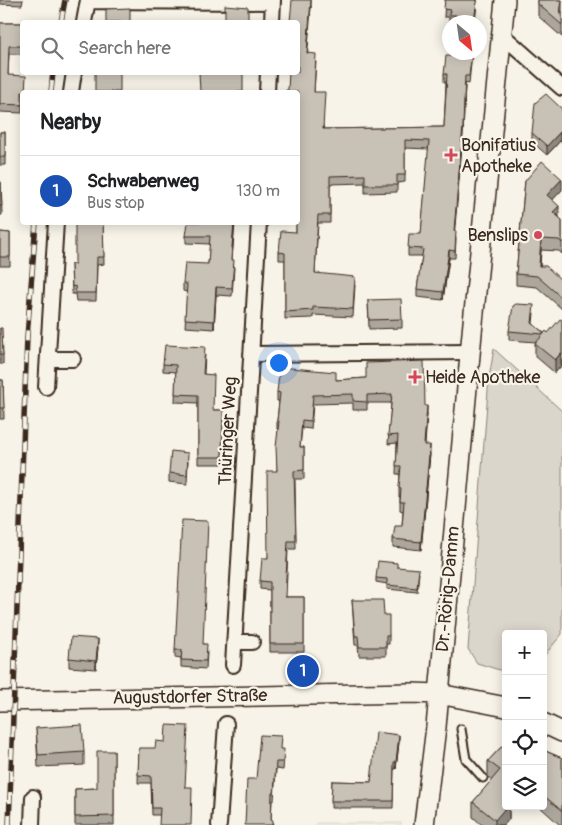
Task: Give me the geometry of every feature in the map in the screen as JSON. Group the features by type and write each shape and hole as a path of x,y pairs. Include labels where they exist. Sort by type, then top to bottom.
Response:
{"street":[{"name":"Dr.-Rörig-Damm","path":"424,825 440,694 505,0"},
{"path":"84,20 88,1 273,1 272,20"},
{"path":"501,34 562,88"},
{"path":"71,90 74,75"},
{"path":"267,90 268,75"},
{"path":"46,387 56,225"},
{"name":"Thüringer Weg","path":"233,665 259,225"},
{"path":"251,354 471,352"},
{"path":"48,359 73,358"},
{"path":"235,642 252,642"},
{"name":"Augustdorfer Straße","path":"0,701 411,693 440,694 502,706"},
{"path":"219,825 226,724"},
{"path":"547,725 562,732"},
{"path":"32,825 33,797"}],"lane":[{"path":"461,728 466,759 483,778"}],"shaded area":[{"path":"494,349 562,411 562,634 547,652 547,630 502,630 502,671 477,663 468,649 489,378"},
{"path":"316,822 402,822 402,825 315,825"}],"building":[{"path":"292,0 311,0 307,53 316,54 314,92 325,92 323,129 444,127 447,74 444,74 446,60 471,60 469,76 465,76 463,126 454,231 456,231 455,251 449,250 443,292 417,289 423,249 408,248 409,234 421,234 429,141 405,140 405,175 397,175 397,185 365,185 365,175 330,176 330,215 318,215 315,273 355,277 353,309 313,307 313,310 285,312 285,253 279,252 281,231 296,232 296,225 300,225 300,90 288,90 289,75 300,75 300,20 290,20"},
{"path":"445,0 477,0 475,15 449,15 450,10 444,9"},
{"path":"538,0 562,0 560,13 562,11 562,25 538,4"},
{"path":"225,5 248,7 248,20 225,20"},
{"path":"130,8 130,20 106,20 106,9"},
{"path":"0,23 20,23 20,46 9,46 8,75 26,76 25,90 20,90 20,105 0,104"},
{"path":"95,75 120,75 120,90 95,90"},
{"path":"199,75 243,75 243,90 200,90"},
{"path":"546,94 562,109 562,134 560,132 547,146 532,133 535,103"},
{"path":"0,132 5,132 5,157 0,157"},
{"path":"542,161 562,179 547,195 559,206 553,212 562,220 562,243 559,240 541,239 539,266 546,266 562,281 562,298 537,276 516,274 525,181"},
{"path":"1,182 2,206 0,206"},
{"path":"75,225 103,225 104,257 97,257 96,293 76,293 75,286 72,287 71,264 75,264"},
{"path":"188,225 234,225 231,260 234,260 232,288 216,287 214,321 185,319 187,284 183,283 185,263 208,264 210,236 186,236"},
{"path":"0,232 10,233 10,257 0,257"},
{"path":"401,299 402,319 369,320 368,300"},
{"path":"516,304 534,305 532,323 543,334 509,331 513,306"},
{"path":"560,319 562,320 562,354 555,360 535,344"},
{"path":"0,328 2,328 3,355 0,355"},
{"path":"165,345 205,347 203,374 214,375 213,410 223,410 222,457 198,457 198,395 175,394 176,365 163,364"},
{"path":"424,361 425,406 427,406 424,445 430,445 421,542 393,539 395,526 402,526 404,502 400,502 401,466 396,466 398,435 388,436 392,394 367,395 367,402 353,401 353,394 313,395 311,421 302,420 300,447 304,447 304,470 294,471 296,541 288,541 285,597 304,597 304,644 270,644 270,582 260,581 262,558 268,558 267,471 277,471 276,447 279,421 277,421 280,393 277,392 280,367 336,372 336,380 366,378 366,363"},
{"path":"0,380 3,380 4,408 0,408"},
{"path":"171,451 188,453 187,475 169,473"},
{"path":"182,520 208,521 203,644 207,644 206,661 181,660 182,650 175,650"},
{"path":"378,561 397,563 397,567 419,569 417,588 387,585 387,579 376,578"},
{"path":"352,600 383,600 384,615 389,615 389,636 386,636 386,647 359,647 358,636 355,636"},
{"path":"71,637 98,639 96,661 69,658"},
{"path":"82,725 84,752 38,755 36,728"},
{"path":"166,725 188,726 185,787 192,787 191,825 159,825 160,808 152,808 151,776 138,775 139,748 155,748 156,741 165,742"},
{"path":"376,732 399,735 396,762 394,762 393,801 331,801 332,781 371,782"},
{"path":"260,735 281,736 280,749 284,749 283,762 276,762 274,793 272,793 272,825 245,825 247,779 256,779"},
{"path":"502,746 502,810 504,810 495,820 473,802 500,770 488,761"},
{"path":"97,751 114,751 114,816 75,817 75,789 97,788"},
{"path":"547,752 562,758 562,811 547,798"}],"railway":[{"path":"61,20 65,0"},
{"path":"51,90 53,75"},
{"path":"9,825 27,337 36,225"}],"place":[{"name":"Bonifatius Apotheke","path":"451,155"},
{"name":"Benslips","path":"538,235"},
{"name":"Heide Apotheke","path":"415,377"},
{"name":"Schwabenweg","path":"303,671"}]}
